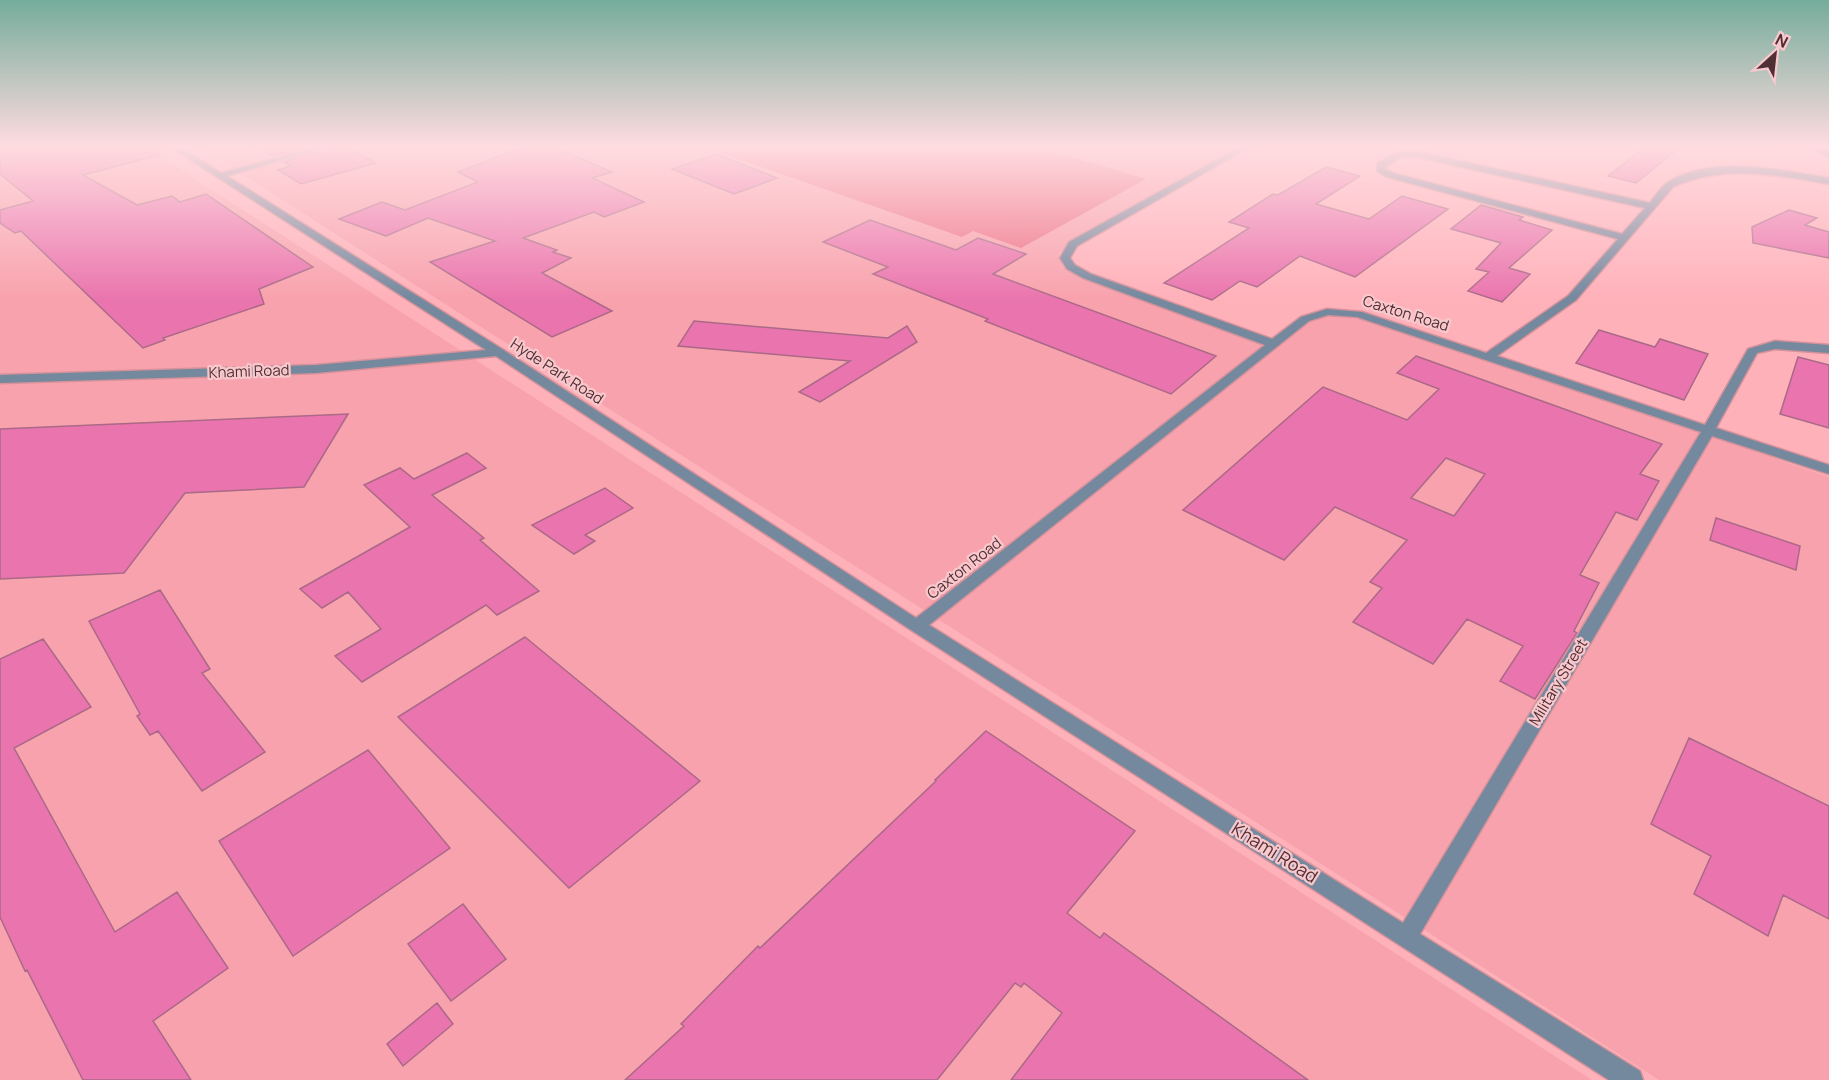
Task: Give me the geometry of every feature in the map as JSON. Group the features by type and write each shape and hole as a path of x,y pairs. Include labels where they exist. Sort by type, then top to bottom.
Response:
{"street":[{"name":"Hyde Park Road","path":"255,198 498,352 917,626"},
{"path":"1154,198 1073,244 1065,258 1067,264 1088,276 1274,344"},
{"path":"1477,198 1624,238"},
{"path":"1617,198 1651,206"},
{"path":"1488,357 1572,298 1658,198"},
{"name":"Caxton Road","path":"917,626 1313,315 1342,312 1358,314 1829,470"},
{"name":"Military Street","path":"1407,936 1709,429 1752,351 1775,345 1829,348"},
{"name":"Khami Road","path":"0,379 316,369 498,352"},
{"name":"Khami Road","path":"917,626 1631,1080"}],"shaded area":[{"path":"0,198 225,198 1592,1080 0,1080"},
{"path":"280,198 1148,198 1069,243 1059,254 1063,266 1276,347 1308,320 1328,313 1359,316 1829,477 1829,1080 1659,1080"},
{"path":"851,198 1111,198 1021,248 973,231 962,237"}],"building":[{"path":"30,198 125,198 137,205 163,198 175,198 180,202 192,198 212,198 313,267 259,289 264,304 163,338 165,340 143,348 21,231 15,233 0,223 0,210 33,201"},
{"path":"435,198 636,198 644,202 604,217 594,212 523,238 557,250 553,252 571,258 542,273 612,311 552,337 430,262 495,241 428,218 386,236 339,219 382,202 405,210"},
{"path":"1266,198 1325,198 1316,204 1369,219 1399,198 1410,198 1448,209 1355,277 1300,256 1257,287 1240,281 1212,300 1164,283 1249,228 1229,222"},
{"path":"1481,205 1523,217 1519,220 1552,230 1509,268 1530,274 1502,302 1468,291 1489,272 1476,269 1501,243 1451,229"},
{"path":"1789,210 1817,218 1805,225 1829,232 1829,258 1753,243 1752,227"},
{"path":"870,220 956,250 978,238 1026,254 993,274 1216,356 1171,394 985,321 988,319 873,274 888,267 823,242"},
{"path":"694,321 888,338 907,326 917,342 820,402 799,392 850,361 678,346"},
{"path":"1599,330 1655,347 1660,339 1708,354 1684,400 1576,363"},
{"path":"1416,356 1662,444 1640,474 1659,481 1637,520 1616,512 1580,575 1599,583 1574,631 1577,633 1535,699 1500,681 1523,646 1467,619 1433,664 1353,622 1382,588 1370,582 1407,540 1335,507 1284,560 1183,510 1323,387 1407,420 1439,389 1397,373","holes":["1446,458 1485,474 1454,516 1411,498"]},
{"path":"1798,357 1829,365 1829,428 1780,414"},
{"path":"348,414 304,487 185,493 124,573 0,579 0,429"},
{"path":"467,453 486,468 432,495 484,538 480,540 539,591 497,615 486,605 362,682 335,656 381,629 348,592 322,608 300,589 410,527 364,485 400,468 414,479"},
{"path":"605,488 633,508 585,535 595,541 574,554 532,525"},
{"path":"1716,518 1800,546 1796,570 1710,540"},
{"path":"160,590 210,669 202,673 265,752 202,791 158,731 150,735 137,716 140,714 89,621"},
{"path":"525,637 700,781 569,888 398,717"},
{"path":"43,639 91,707 14,748 115,932 177,892 228,968 153,1021 191,1080 83,1080 27,970 25,971 0,917 0,659"},
{"path":"986,731 1135,831 1067,913 1100,938 1104,933 1308,1080 1011,1080 1062,1013 1024,983 1021,987 1015,983 937,1080 625,1080 684,1026 681,1024 758,946 760,948"},
{"path":"1689,738 1829,806 1829,919 1783,895 1768,936 1694,894 1711,856 1651,824"},
{"path":"368,750 450,848 293,956 219,841"},
{"path":"463,904 506,959 451,1001 408,944"},
{"path":"437,1003 453,1024 403,1066 387,1044"}]}
